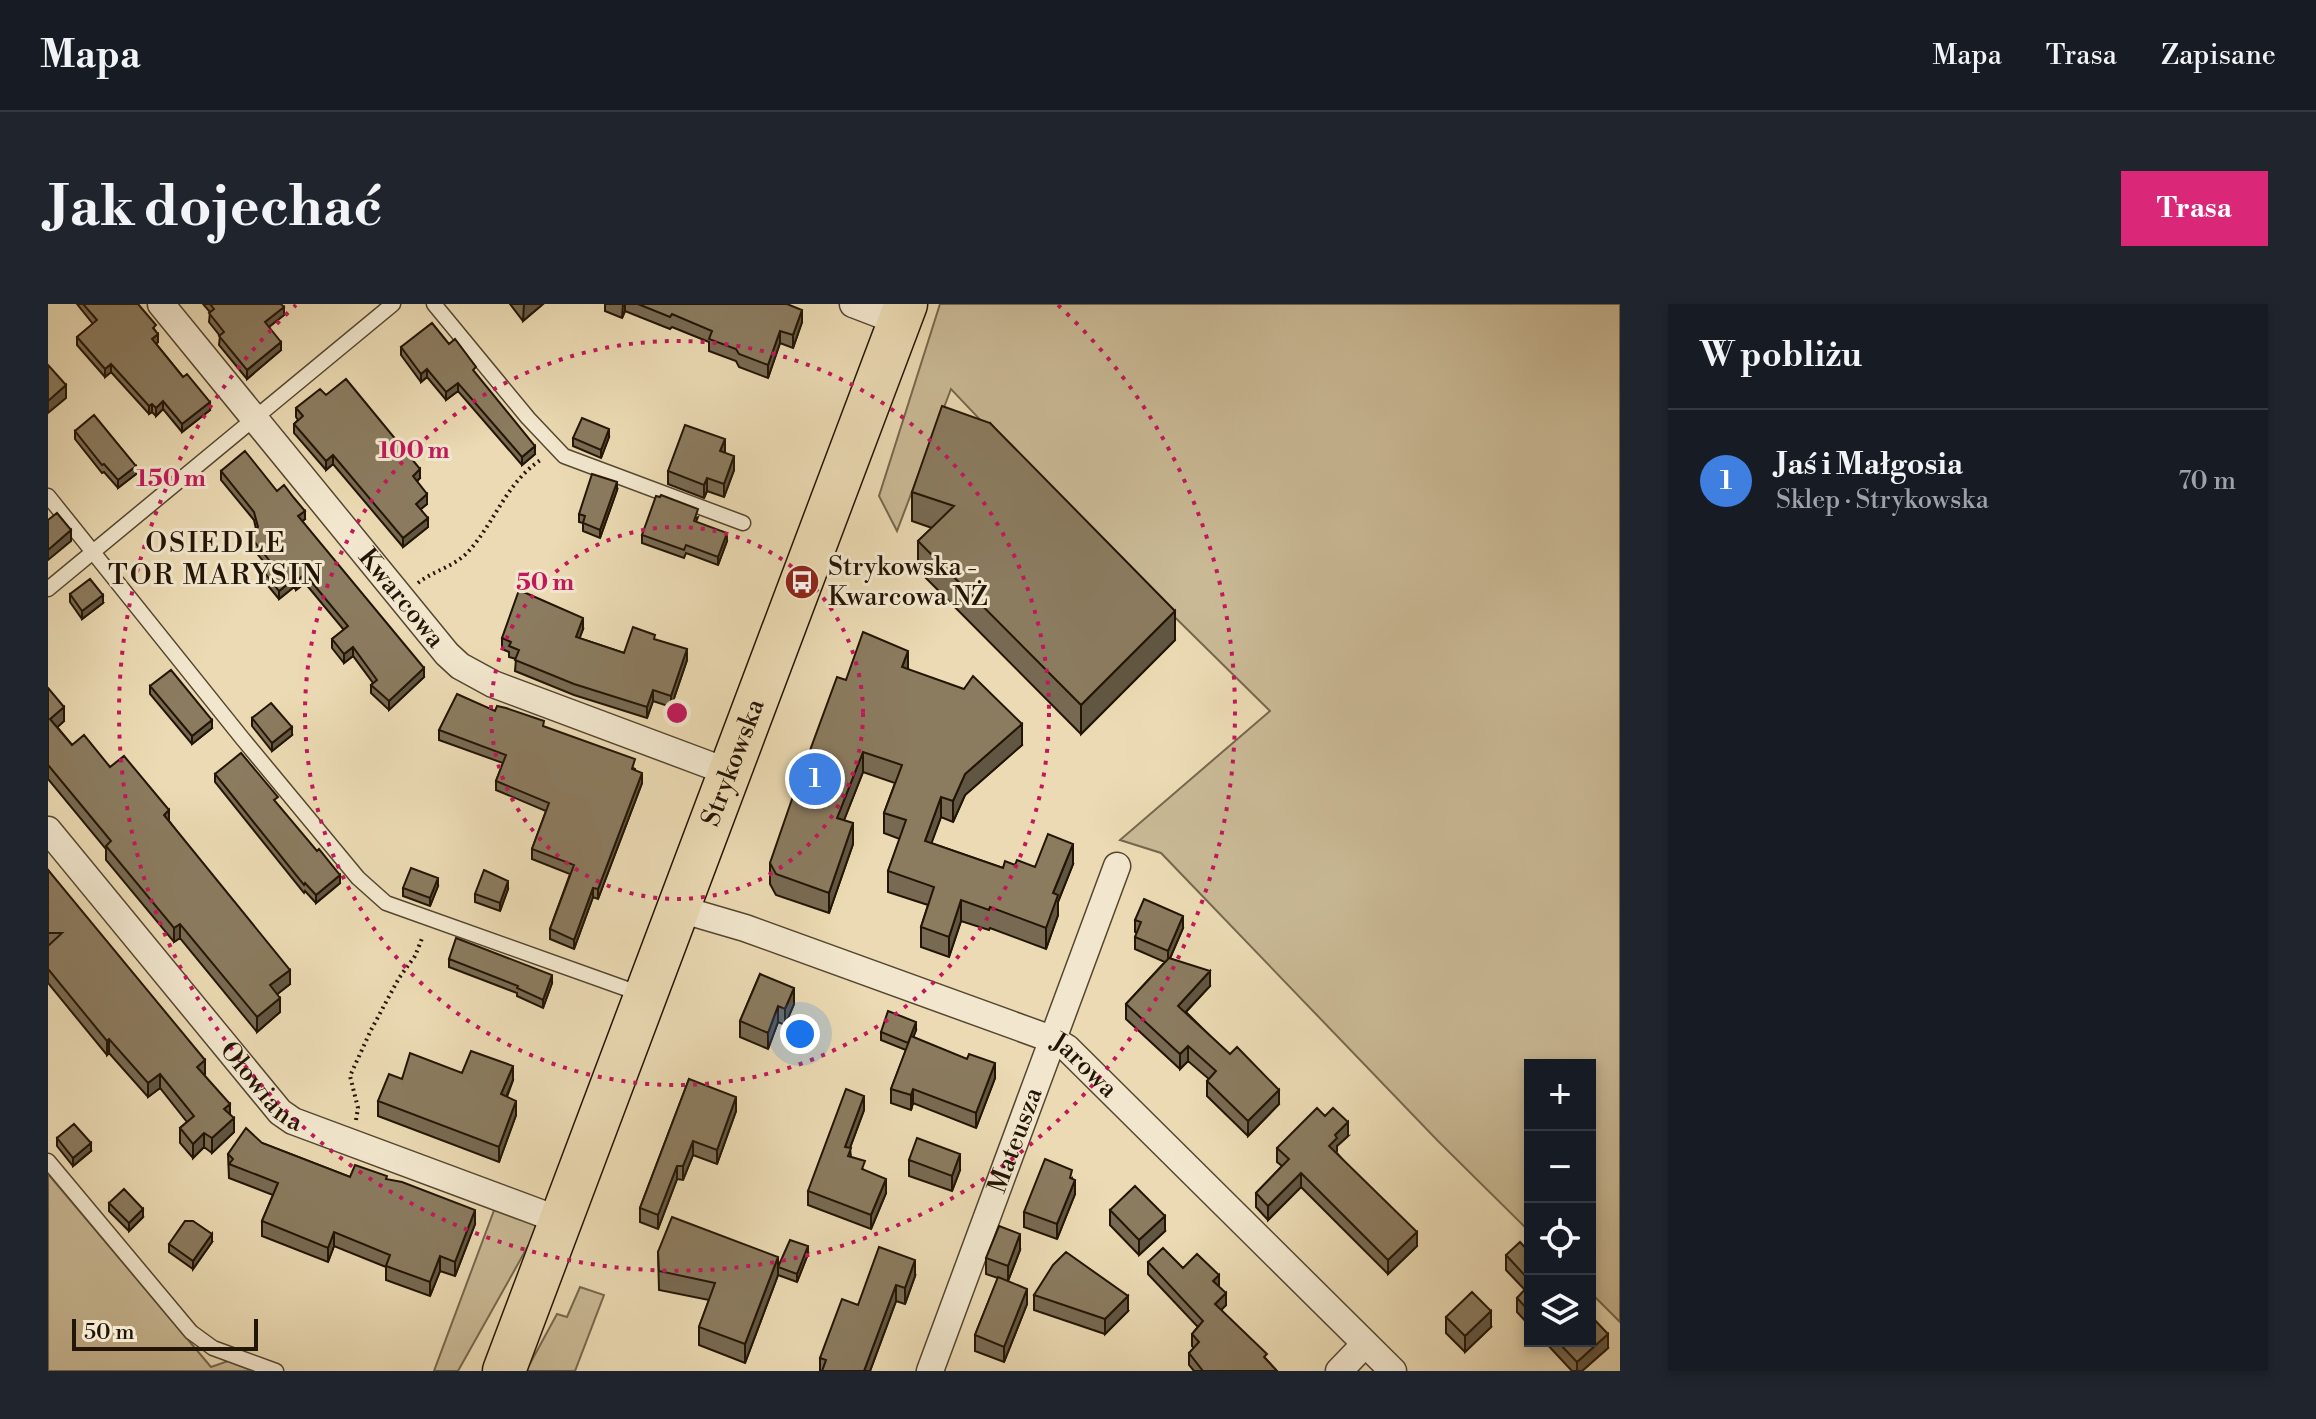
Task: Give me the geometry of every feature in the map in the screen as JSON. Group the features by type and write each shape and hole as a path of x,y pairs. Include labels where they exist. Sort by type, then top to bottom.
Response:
{"main road":[{"name":"Strykowska","path":"504,1371 903,313"},
{"name":"Strykowska","path":"474,1371 562,1221"}],"street":[{"name":"Kwarcowa","path":"161,304 447,654 476,675 731,773"},
{"path":"853,304 903,313"},
{"name":"Ołowiana","path":"48,830 269,1102 293,1121 562,1221"},
{"name":"Mateusza","path":"930,1371 1117,866"},
{"name":"Jarowa","path":"680,909 745,928 1054,1040 1080,1058 1393,1371"},
{"path":"1339,1371 1365,1344"}],"lane":[{"path":"48,589 393,304"},
{"path":"434,304 528,418 564,456 743,523"},
{"path":"48,496 358,878 386,903 647,996"},
{"path":"48,1161 191,1332 213,1348 276,1371"}],"path":[{"path":"401,597 431,572 449,566 467,552 526,469 545,457 564,456"},
{"path":"348,1142 356,1124 358,1108 350,1076 399,978 415,956 429,919"}],"shaded area":[{"path":"940,304 1620,304 1620,1322 1596,1298 1596,1059 1524,1059 1524,1226 1161,853 1120,840 1270,711 1061,505 951,389 897,531 879,496"},
{"path":"48,1174 211,1367 228,1361 253,1371 48,1371"},
{"path":"496,1205 535,1223 537,1230 458,1371 434,1371"},
{"path":"580,1287 604,1295 575,1371 526,1371 557,1314 567,1317"}],"building":[{"path":"83,304 138,304 156,325 153,328 158,334 152,339 183,377 187,374 210,402 182,424 163,401 156,408 152,404 149,406 111,364 105,369 77,337 97,320"},
{"path":"210,304 281,304 284,307 265,322 281,342 247,370 219,336 224,332 209,313 214,309"},
{"path":"638,304 787,304 802,310 793,335 780,331 768,365 709,339 712,331"},
{"path":"432,323 449,344 455,339 476,367 473,370 535,446 522,457 458,383 446,392 427,369 421,374 401,347"},
{"path":"48,365 66,385 48,401"},
{"path":"346,379 420,469 413,476 427,494 416,504 428,518 403,538 333,455 326,461 294,424 303,416 296,408 320,389 326,395"},
{"path":"942,406 990,423 1175,611 1081,705 918,541 954,506 912,492"},
{"path":"94,415 136,466 118,480 75,431"},
{"path":"582,418 609,429 601,450 573,438"},
{"path":"685,425 725,439 720,451 734,456 724,484 707,478 704,485 668,471"},
{"path":"245,451 277,491 284,485 305,511 298,516 424,668 389,701 371,685 377,680 353,647 344,654 332,639 348,626 305,574 279,591 264,572 273,565 249,535 258,527 254,512 221,471"},
{"path":"592,474 617,482 600,530 583,523 585,516 579,514"},
{"path":"661,495 698,509 694,521 727,533 718,557 686,545 684,550 642,535 656,496"},
{"path":"57,513 71,530 48,550 48,520"},
{"path":"90,579 103,595 82,611 70,594"},
{"path":"519,590 583,618 576,637 624,653 633,627 655,635 654,639 687,649 671,696 653,690 647,707 574,684 515,660 519,650 509,646 511,642 502,638"},
{"path":"863,632 908,651 902,667 964,689 973,676 1022,724 965,774 953,801 941,797 925,841 1003,868 1005,861 1015,865 1017,860 1035,867 1048,834 1073,844 1053,893 1058,895 1046,928 990,907 989,910 961,900 949,937 921,927 934,887 888,871 906,820 884,813 902,765 863,752 837,818 853,823 829,893 776,874 770,863 791,802 837,677 846,680"},
{"path":"171,670 212,720 192,736 150,686"},
{"path":"48,688 64,707 50,719 72,745 84,735 110,767 124,756 169,810 164,815 290,970 270,985 280,998 257,1017 180,924 174,928 106,846 111,841 48,765"},
{"path":"457,694 495,711 497,706 544,721 543,726 635,759 632,769 642,773 598,889 593,888 574,940 550,929 574,865 532,849 549,803 496,781 506,755 439,730"},
{"path":"271,703 292,727 272,743 252,718"},
{"path":"241,753 278,797 274,800 340,875 316,895 304,885 215,774"},
{"path":"411,868 438,878 430,898 403,888"},
{"path":"48,870 205,1060 197,1067 230,1104 224,1109 234,1118 212,1138 204,1133 193,1144 180,1128 194,1116 160,1074 148,1083 109,1039 107,1041 48,969 48,946 62,933 48,933"},
{"path":"484,870 508,881 500,903 475,894"},
{"path":"1144,899 1183,916 1168,951 1135,937 1141,922 1135,920"},
{"path":"456,938 552,975 543,1000 518,986 449,959"},
{"path":"1169,958 1210,971 1178,1006 1230,1054 1237,1047 1279,1090 1248,1121 1207,1081 1216,1071 1188,1046 1180,1054 1126,1004"},
{"path":"760,974 794,988 785,1009 778,1006 768,1033 740,1021"},
{"path":"888,1011 916,1022 908,1043 881,1032"},
{"path":"911,1036 967,1059 969,1054 995,1063 976,1113 913,1089 911,1095 891,1089"},
{"path":"471,1051 513,1066 501,1094 516,1101 499,1147 378,1101 389,1074 402,1079 410,1053 462,1073"},
{"path":"689,1079 736,1097 717,1150 693,1141 683,1166 677,1166 658,1215 640,1208"},
{"path":"846,1089 864,1096 845,1147 851,1148 848,1156 865,1161 862,1169 886,1179 871,1215 808,1191"},
{"path":"1317,1108 1325,1116 1333,1108 1348,1122 1329,1146 1417,1232 1388,1260 1301,1173 1268,1206 1256,1193 1289,1159 1277,1148"},
{"path":"74,1124 91,1143 73,1158 57,1138"},
{"path":"246,1128 262,1143 350,1177 355,1165 475,1210 455,1262 440,1256 430,1282 386,1266 390,1255 334,1232 328,1248 262,1221 278,1183 229,1164 233,1159 228,1154"},
{"path":"917,1138 960,1154 952,1176 909,1160"},
{"path":"1045,1159 1072,1170 1070,1178 1075,1180 1057,1224 1024,1212"},
{"path":"1135,1186 1165,1216 1139,1240 1110,1210"},
{"path":"124,1189 143,1209 129,1223 109,1203"},
{"path":"672,1217 778,1257 745,1344 699,1327 715,1283 659,1271 658,1252"},
{"path":"185,1221 193,1221 212,1234 193,1261 169,1244"},
{"path":"999,1226 1020,1234 1008,1266 986,1258"},
{"path":"790,1240 808,1246 797,1274 778,1267"},
{"path":"1520,1242 1524,1246 1524,1274 1506,1255"},
{"path":"879,1247 915,1260 905,1288 896,1285 864,1371 822,1371 826,1360 820,1358 842,1299 858,1305"},
{"path":"1163,1248 1183,1268 1197,1254 1219,1275 1213,1281 1226,1293 1215,1304 1267,1354 1264,1357 1277,1371 1203,1371 1189,1353 1199,1342 1192,1334 1203,1321 1148,1262"},
{"path":"1066,1252 1128,1296 1105,1319 1034,1295 1053,1265"},
{"path":"998,1277 1027,1289 1004,1347 975,1335"},
{"path":"1524,1290 1524,1306 1517,1298"},
{"path":"1472,1292 1491,1311 1465,1336 1446,1317"},
{"path":"1596,1321 1608,1334 1596,1345"},
{"path":"1563,1347 1594,1347 1577,1362"}],"place":[{"name":"Strykowska - Kwarcowa NŻ","path":"802,582"},
{"name":"Jaś i Małgosia","path":"815,779"}],"district":[{"name":"OSIEDLE TOR MARYSIN","path":"216,559"}]}
